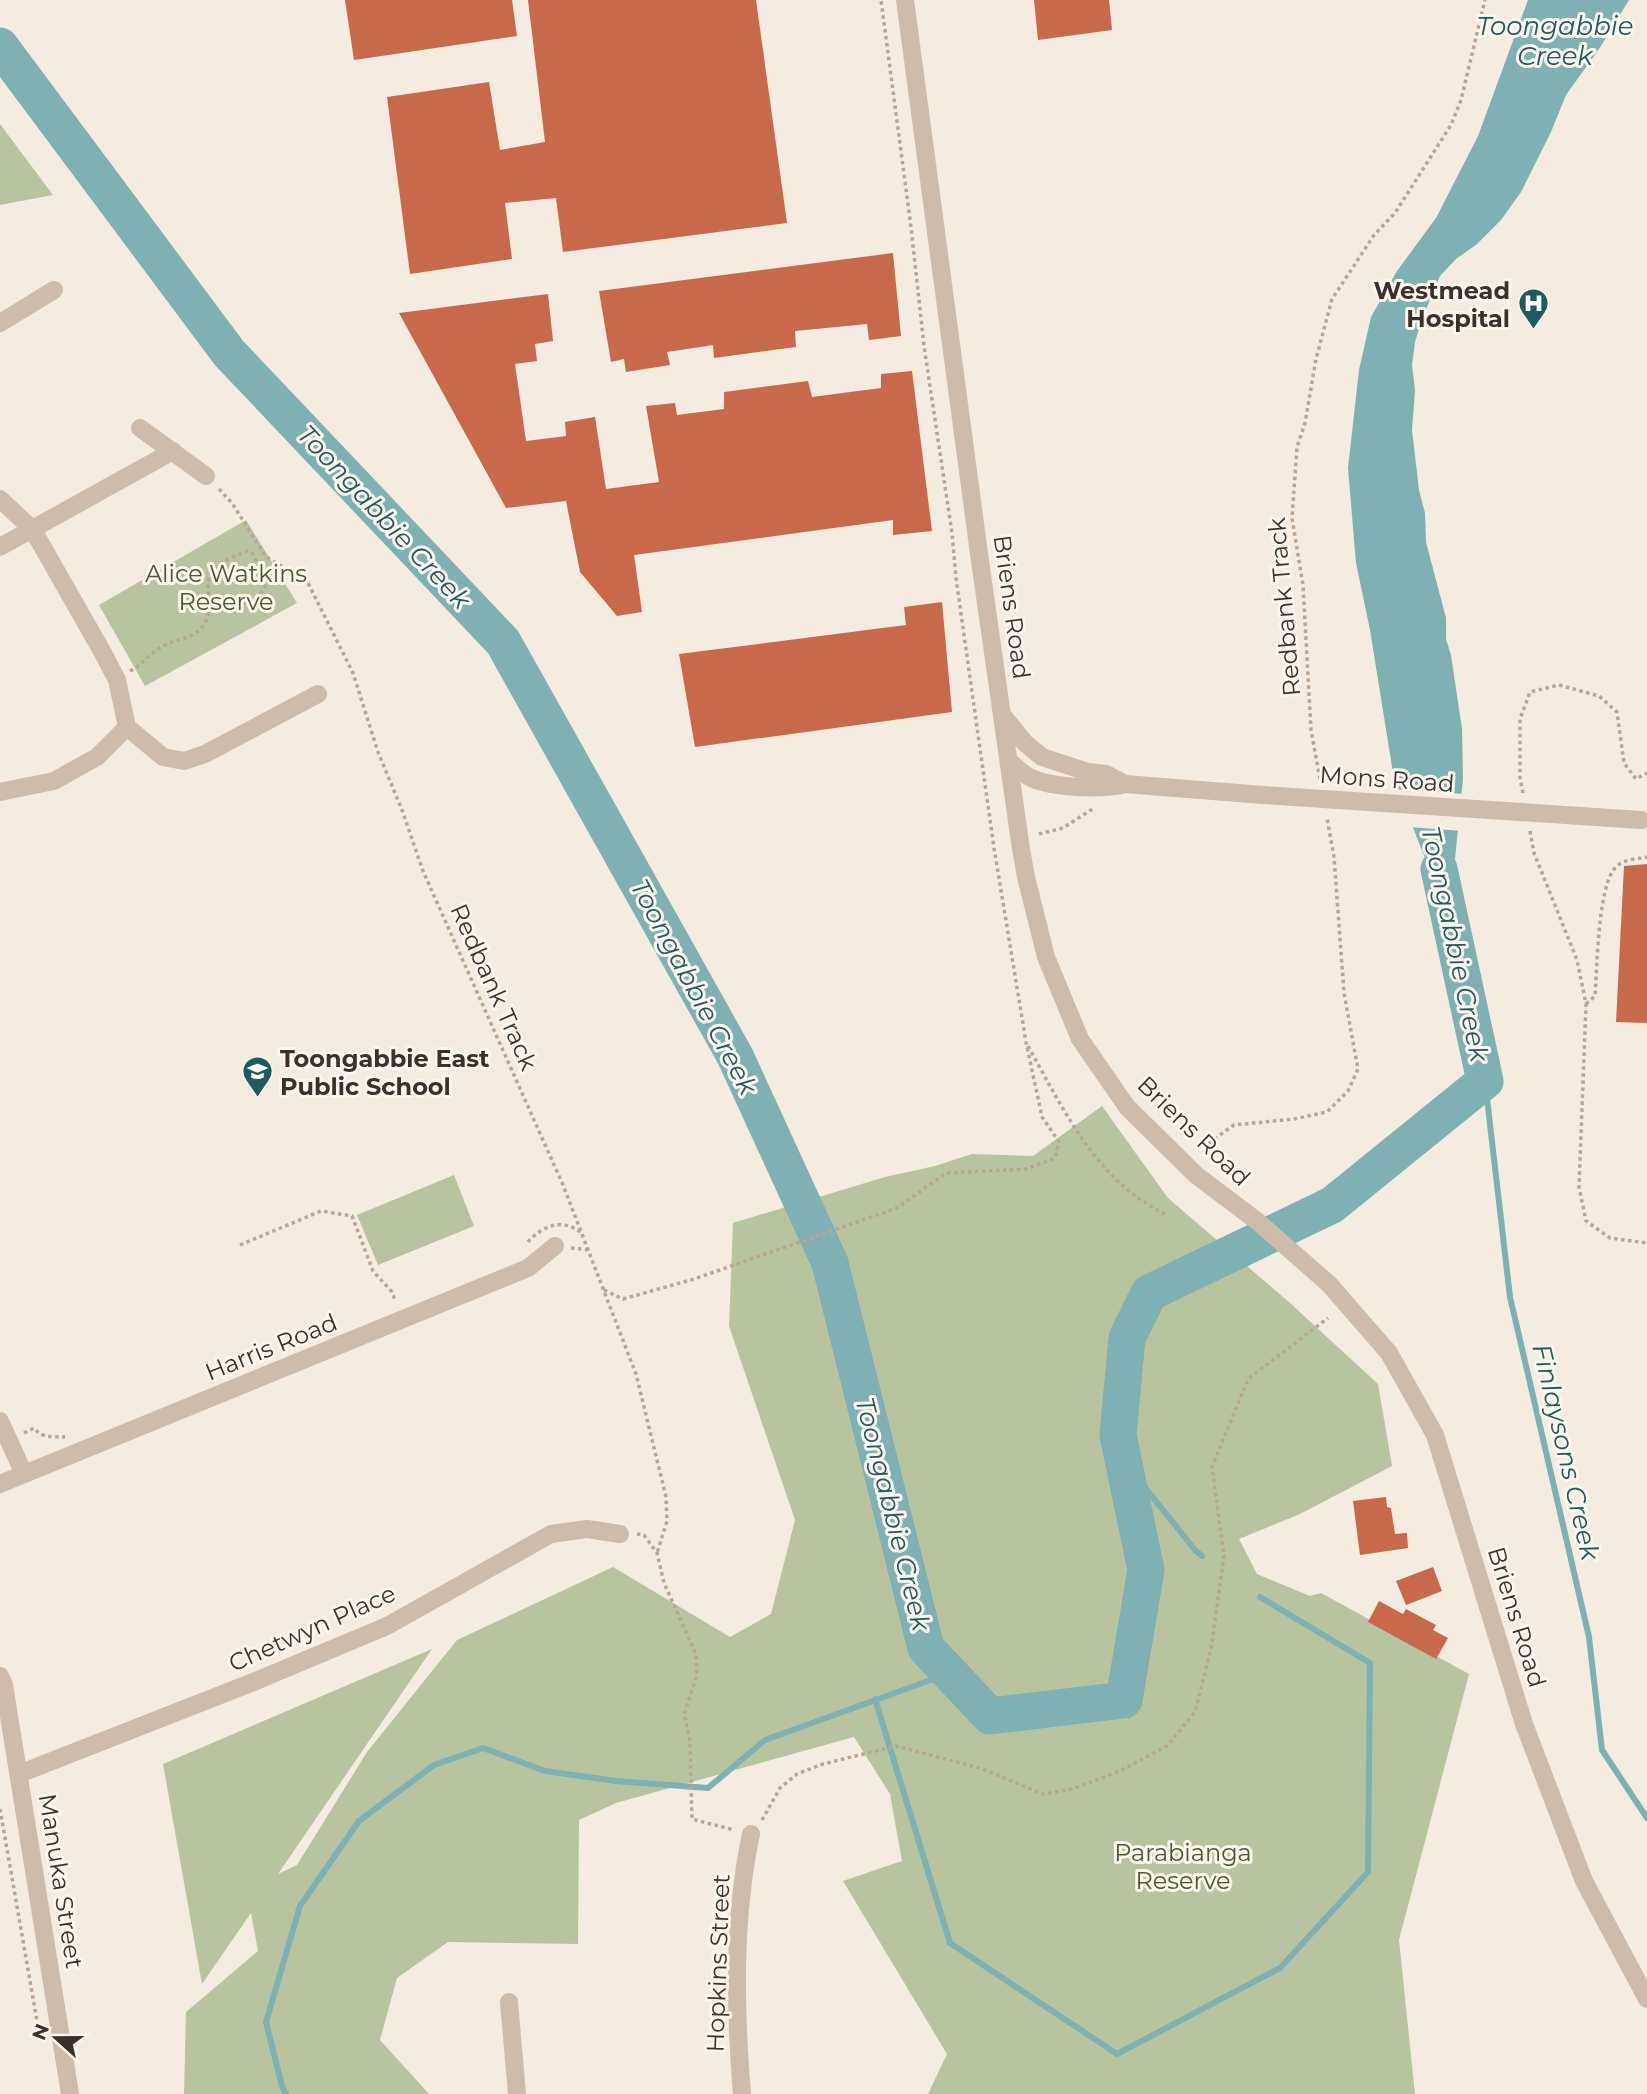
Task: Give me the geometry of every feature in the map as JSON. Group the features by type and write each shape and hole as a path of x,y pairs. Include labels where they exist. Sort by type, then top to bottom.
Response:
{"street":[{"name":"Briens Road","path":"905,0 1002,715 1026,877 1046,957 1080,1039 1127,1107 1196,1175 1257,1221 1329,1284 1389,1353 1435,1435 1533,1748 1584,1881 1647,1999"},
{"path":"0,323 54,290"},
{"path":"140,428 206,476"},
{"path":"0,547 173,451"},
{"path":"0,499 33,530 117,680 127,727 163,757 184,761 205,754 318,694"},
{"name":"Mons Road","path":"1002,715 1025,743 1042,757 1088,772 1106,774 1125,784"},
{"path":"0,792 54,781 97,757 127,727"},
{"name":"Mons Road","path":"1009,761 1034,779 1053,783 1109,788 1125,784 1644,821"},
{"name":"Harris Road","path":"0,1485 528,1268 555,1246"},
{"path":"0,1421 24,1474"},
{"name":"Chetwyn Place","path":"19,1774 256,1681 387,1626 551,1534 587,1529 620,1534"},
{"name":"Manuka Street","path":"0,1676 4,1685 19,1774 70,2094"},
{"name":"Hopkins Street","path":"742,2094 736,2022 743,1874 751,1834"},
{"path":"509,2002 517,2094"}],"path":[{"path":"604,1290 623,1299 694,1279 897,1208 946,1173 1026,1169 1055,1158 1059,1142 1042,1116 1026,1042 994,848 924,346 881,0"},
{"name":"Redbank Track","path":"1320,781 1311,730 1303,585 1292,518 1297,447 1305,423 1316,359 1332,299 1374,235 1395,214 1451,125 1464,90 1485,0"},
{"name":"Redbank Track","path":"206,476 232,503 266,557 307,581 347,662 423,871 564,1185 636,1374 664,1487 667,1521 657,1553"},
{"path":"117,680 164,645 192,637 204,625 210,609 208,581 211,573 229,559 247,551 252,553 264,579 265,587 262,592 246,600 237,612 210,609"},
{"path":"1525,803 1520,778 1520,719 1530,692 1559,685 1599,696 1617,712 1624,763 1636,779 1647,773"},
{"path":"1038,834 1063,828 1091,808 1102,805"},
{"path":"1203,1147 1234,1125 1294,1119 1327,1112 1348,1091 1358,1069 1344,993 1334,857 1325,806"},
{"path":"1530,828 1534,853 1577,960 1586,1004 1579,1187 1586,1221 1610,1238 1647,1243"},
{"path":"994,848 1001,846"},
{"path":"1586,1004 1595,996 1603,900 1607,883 1615,867 1628,860 1647,857"},
{"path":"1026,1042 1075,1132 1112,1176 1139,1199 1165,1214"},
{"path":"240,1245 321,1211 352,1216 373,1270 392,1292 395,1300"},
{"path":"620,1534 644,1535 657,1553 664,1583 696,1654 697,1675 684,1714 690,1741 692,1819 751,1834 780,1788 797,1774 823,1764 896,1746 983,1769 1043,1794 1072,1789 1120,1771 1167,1746 1195,1712 1211,1650 1224,1556 1212,1467 1248,1379 1328,1318"},
{"path":"22,1434 34,1429 49,1438 62,1437"},
{"path":"0,1809 38,2026"}],"green space":[{"path":"0,124 53,195 0,205"},
{"name":"Alice Watkins Reserve","path":"246,520 297,603 145,686 99,605"},
{"name":"Parabianga Reserve","path":"1102,1106 1168,1198 1290,1303 1378,1384 1392,1466 1300,1514 1239,1539 1257,1574 1310,1596 1321,1593 1469,1674 1399,1940 1415,2094 928,2094 947,2054 843,1881 902,1861 890,1794 854,1737 616,1803 579,1820 578,1944 448,1942 397,1978 380,2040 429,2094 184,2094 186,2012 258,1951 251,1913 202,1984 163,1764 432,1649 278,1874 297,1865 367,1752 457,1640 613,1567 730,1637 771,1614 795,1520 729,1326 733,1223 972,1154 1033,1156"},
{"path":"454,1175 474,1226 378,1265 357,1215"}],"water":[{"name":"Toongabbie Creek","path":"1528,0 1629,0 1566,95 1521,192 1501,220 1440,276 1415,342 1412,365 1415,390 1412,430 1419,490 1425,513 1426,542 1446,618 1446,639 1451,655 1462,729 1463,779 1449,919 1394,779 1370,630 1356,563 1348,468 1359,370 1371,317 1397,271 1436,218 1478,136"}],"pier":[{"path":"1395,789 1465,794 1462,831 1409,827"}],"building":[{"path":"345,0 512,0 517,36 354,60"},
{"path":"528,0 756,0 787,223 563,252 556,198 505,203 512,259 410,274 387,97 489,82 500,150 545,142"},
{"path":"1034,0 1109,0 1112,30 1038,40"},
{"path":"893,253 901,336 869,340 867,324 795,331 796,347 714,358 713,345 667,352 670,365 626,372 624,359 611,362 599,291"},
{"path":"548,294 553,341 535,344 537,361 515,364 526,441 566,436 565,422 595,417 606,489 659,482 646,406 675,403 677,415 724,409 724,392 808,381 812,397 881,388 881,374 912,371 932,531 893,535 893,520 634,555 642,612 617,616 580,572 566,501 506,508 399,313"},
{"path":"942,602 952,712 695,747 679,654 906,625 904,607"},
{"path":"1647,864 1647,1023 1616,1022 1624,866"},
{"path":"1386,1497 1387,1507 1391,1508 1395,1534 1407,1533 1408,1548 1360,1555 1353,1501"},
{"path":"1433,1567 1442,1591 1406,1605 1396,1581"},
{"path":"1379,1601 1403,1614 1406,1609 1436,1625 1433,1630 1448,1638 1436,1659 1368,1622"}],"waterway":[{"name":"Toongabbie Creek","path":"0,46 229,353 503,642 735,1056 830,1263 926,1648 990,1716 1124,1700 1146,1570 1118,1435 1127,1338 1149,1293 1332,1205 1485,1081 1439,869"},
{"name":"Finlaysons Creek","path":"1485,1081 1510,1297 1589,1637 1602,1750 1647,1818"},
{"path":"1123,1460 1202,1556"},
{"path":"875,1699 950,1943 1117,2054 1280,1968 1368,1872 1370,1663 1260,1597"},
{"path":"286,2094 266,2022 300,1906 359,1821 434,1765 483,1748 545,1771 616,1781 708,1788 765,1740 950,1673"}],"place":[{"name":"Westmead Hospital","path":"1533,331"},
{"name":"Toongabbie East Public School","path":"257,1099"}]}
